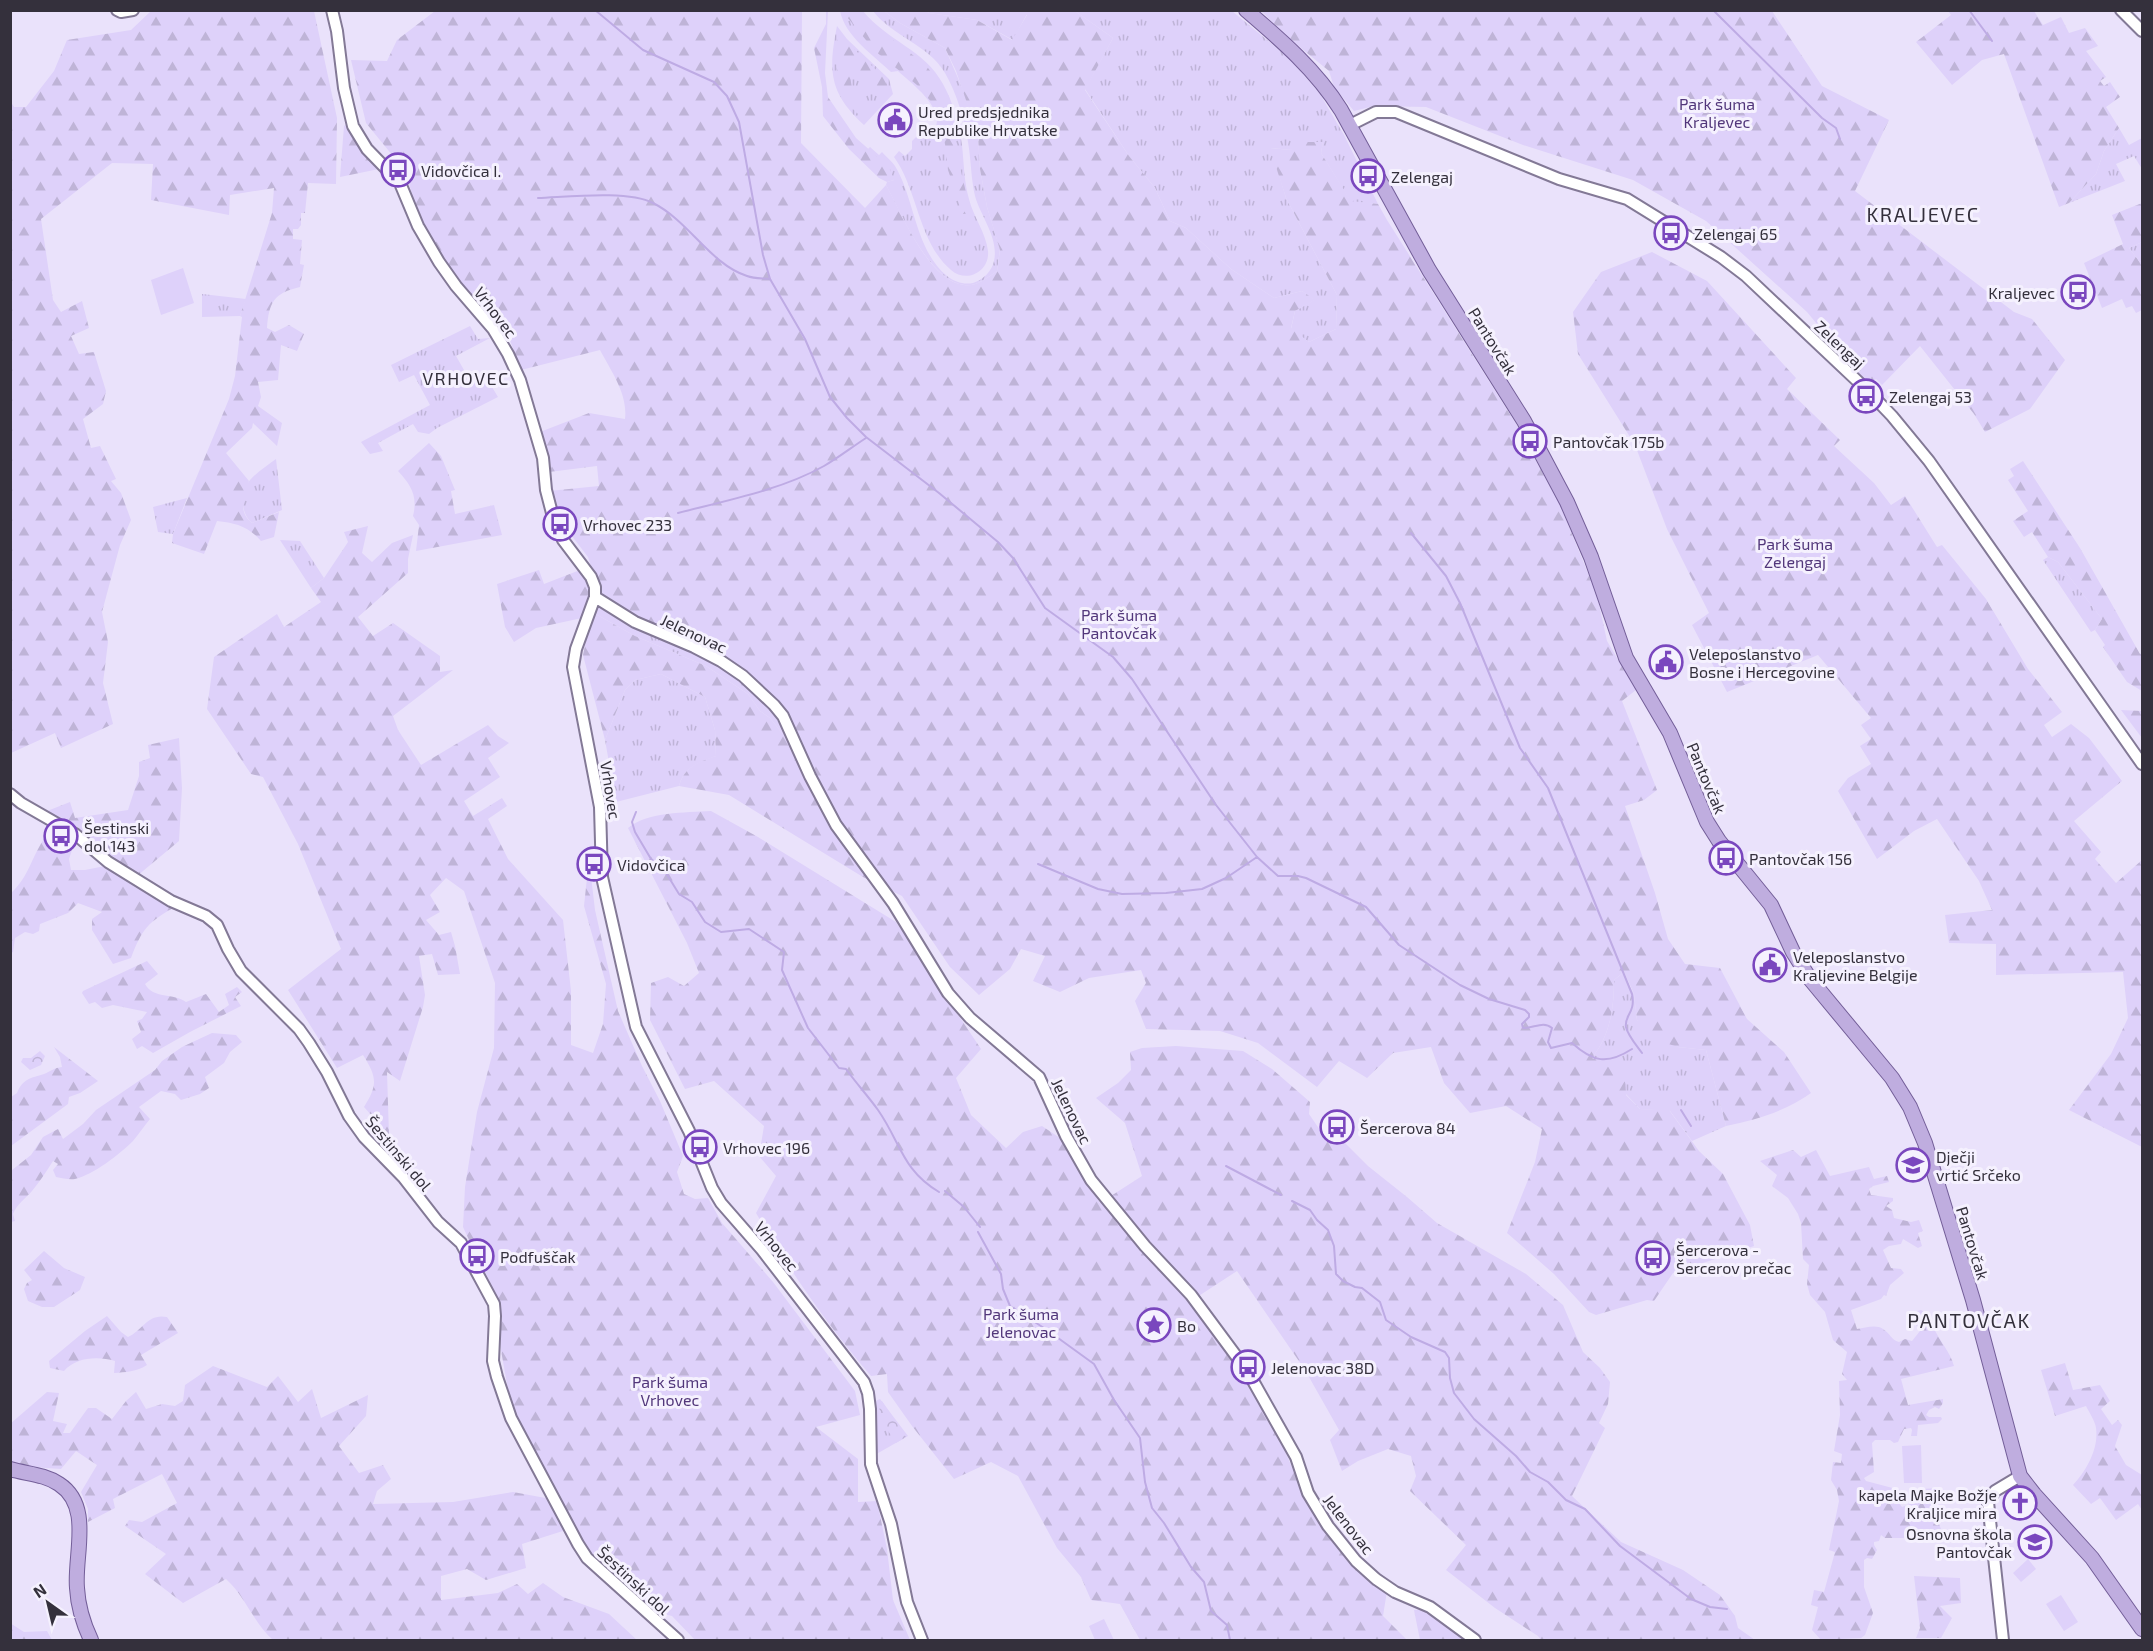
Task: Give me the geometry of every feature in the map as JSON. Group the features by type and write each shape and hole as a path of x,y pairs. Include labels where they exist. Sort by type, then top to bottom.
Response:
{"main road":[{"name":"Pantovčak","path":"1246,10 1310,68 1350,125 1429,270 1524,421 1563,492 1591,557 1626,658 1670,733 1707,822 1719,841 1771,905 1793,952 1809,979 1888,1072 1910,1107 1925,1143 1973,1300 2020,1476 2092,1558 2142,1629"},
{"path":"10,1469 45,1477 59,1484 70,1495 80,1519 76,1585 79,1608 91,1641"}],"street":[{"path":"117,10 128,12 133,10"},
{"name":"Vrhovec","path":"332,10 344,88 353,126 367,149 400,183 418,226 439,262 456,286 493,329 508,354 520,380 543,458 546,490 553,517 568,548 591,577 595,587 595,597 576,649 573,667 600,807 602,877 636,1027 688,1131 711,1188 864,1382 870,1409 872,1464 891,1524 907,1602 922,1641"},
{"path":"2121,10 2142,31"},
{"name":"Zelengaj","path":"1350,125 1376,112 1396,112 1559,179 1627,200 1721,257 1746,276 1868,391 1901,426 1929,461 2142,764"},
{"name":"Jelenovac","path":"595,597 635,622 694,647 721,662 743,676 774,705 783,716 810,776 836,825 894,903 948,993 970,1018 1039,1077 1066,1136 1091,1180 1145,1246 1191,1295 1248,1372 1296,1457 1308,1493 1328,1526 1356,1561 1376,1579 1395,1592 1430,1607 1475,1641"},
{"name":"Šestinski dol","path":"10,795 75,834 108,862 171,901 206,916 217,925 228,950 241,971 309,1042 349,1116 364,1137 403,1177 438,1222 461,1243 494,1305 493,1361 496,1377 511,1418 578,1544 587,1558 678,1641"},
{"path":"2003,1641 1988,1502 1995,1491 2020,1476"}],"green space":[{"path":"1019,10 1027,14 1013,40 977,20 926,11"},
{"path":"151,11 314,11 337,118 336,184 308,183 305,213 301,213 301,225 298,229 293,229 293,239 302,240 300,264 304,265 300,287 284,292 274,300 269,311 267,328 275,332 289,325 304,334 297,351 281,345 278,380 258,382 261,397 258,406 282,423 277,446 253,423 252,428 226,453 249,481 243,504 248,519 252,523 279,512 274,537 261,541 241,526 217,521 204,554 172,543 173,534 229,399 235,376 242,317 240,316 272,213 274,188 230,195 229,215 151,200 153,164 112,163 41,219 53,300 61,312 82,301 89,328 71,336 79,354 94,352 106,391 103,404 83,419 91,448 100,446 116,479 111,481 121,493 131,520 120,545 102,612 108,642 103,683 113,724 61,748 55,733 11,753 11,102 14,107 26,107 54,71 67,40 131,30"},
{"name":"Park šuma Pantovčak","path":"435,11 802,11 801,143 865,208 886,185 908,228 939,272 951,281 973,285 997,271 1000,250 987,207 980,169 978,135 956,71 945,48 900,23 884,11 926,11 977,20 1012,40 1027,15 1019,11 1075,11 1113,38 1085,90 1129,156 1155,188 1170,221 1186,228 1231,269 1274,298 1302,291 1315,300 1295,311 1291,328 1309,342 1336,329 1337,295 1286,198 1270,148 1291,150 1299,142 1323,142 1321,153 1351,201 1378,204 1518,427 1560,505 1597,595 1607,641 1636,690 1622,701 1657,790 1644,800 1625,806 1668,939 1685,964 1720,968 1747,1019 1784,1052 1811,1093 1770,1114 1726,1126 1706,1050 1678,1047 1656,1040 1637,1020 1634,994 1624,972 1614,980 1610,1021 1603,1040 1592,1058 1625,1076 1626,1095 1640,1109 1669,1110 1699,1151 1723,1174 1750,1225 1754,1246 1673,1273 1654,1301 1647,1300 1596,1315 1589,1312 1554,1274 1507,1233 1535,1162 1542,1129 1506,1106 1470,1113 1444,1083 1431,1047 1393,1053 1367,1078 1339,1061 1317,1087 1258,1043 1220,1031 1146,1029 1135,1001 1146,983 1141,970 1089,978 1060,992 1033,981 1045,956 1021,949 1010,969 979,995 950,967 902,896 863,877 729,795 679,786 688,770 716,756 715,730 705,697 661,674 635,680 625,690 605,740 583,655 592,612 635,636 706,666 748,694 760,711 770,718 785,737 834,831 838,831 794,737 741,671 638,620 599,593 588,557 555,514 549,491 599,486 597,466 549,472 546,455 548,453 545,452 540,432 589,413 625,419 624,401 618,383 600,350 521,370 508,335 448,268 416,210 406,172 366,123 351,60 387,61 397,40"},
{"path":"826,11 828,11 825,73 828,97 856,138 889,167 894,180 887,182 879,178 849,149 823,116 822,87 814,48 826,24"},
{"path":"840,11 863,11 883,30 926,62 943,84 953,106 959,129 969,199 988,251 985,264 976,273 964,276 957,274 940,258 925,231 902,170 894,157 899,151 905,156 912,149 912,141 927,126 934,131 937,123 932,106 919,90 898,71 891,72 854,37"},
{"path":"846,11 859,11 866,24 901,45 928,68 949,96 957,155 971,213 963,214 948,170 945,144 933,104 917,85 875,51 847,17"},
{"path":"873,11 884,11 900,23 945,48 964,92 978,135 980,169 987,207 1000,249 997,271 977,283 964,285 951,281 928,259 908,228 886,185 887,182 894,180 868,149 870,147 879,155 882,152 895,166 902,179 922,238 936,265 950,278 963,283 973,283 986,275 994,261 994,244 975,196 966,133 960,106 953,89 945,73 930,55 890,27"},
{"path":"1075,11 1232,11 1290,59 1320,94 1344,135 1378,204 1351,202 1321,153 1323,142 1291,150 1271,148 1286,198 1337,295 1336,329 1309,342 1291,329 1295,311 1314,300 1302,291 1274,298 1231,269 1186,228 1170,221 1155,188 1129,156 1085,89 1113,38"},
{"name":"Park šuma Kraljevec","path":"1261,11 1772,11 1822,86 1889,120 1855,191 2014,312 2032,319 2065,360 2030,409 1985,432 1974,414 1920,346 1882,385 1876,379 1868,386 1807,312 1706,221 1633,180 1523,145 1426,107 1374,106 1354,111 1334,87 1329,71 1290,39"},
{"path":"1948,11 2034,11 2043,25 2061,17 2069,33 2085,28 2098,46 2086,51 2106,77 2100,81 2104,86 2110,82 2120,97 2106,107 2119,128 2104,151 2096,174 2069,203 2059,207 2004,54 1982,60 1952,85 1916,42 1951,15"},
{"path":"837,26 847,39 889,79 893,94 864,125 844,102 834,80 832,56"},
{"path":"839,30 855,50 887,80 885,93 848,63 853,95 866,112 864,119 847,101 838,79 836,55"},
{"path":"347,124 362,150 379,169 340,177 344,126"},
{"path":"2119,128 2129,145 2142,138 2142,169 2134,156 2116,164 2125,181 2069,203 2096,174 2104,151"},
{"path":"2142,203 2142,242 2129,248 2142,262 2142,310 2136,313 2132,306 2126,308 2122,299 2102,308 2084,263 2123,244 2112,215"},
{"path":"2142,242 2142,262 2129,248"},
{"name":"Park šuma Zelengaj","path":"1652,252 1707,281 1796,378 1787,389 1840,440 1834,446 1874,483 1891,505 1905,496 1937,547 1942,545 1986,599 2028,669 2062,712 2044,725 2052,737 2071,724 2089,738 2122,781 2074,821 2101,852 2095,859 2116,883 2142,860 2142,1147 2069,1110 2111,1054 2128,1018 2123,972 1996,975 1996,944 1949,943 1945,915 1992,910 1979,881 1937,819 1914,831 1877,859 1838,791 1848,778 1871,764 1860,746 1871,739 1861,725 1871,718 1818,655 1727,692 1692,625 1709,613 1667,529 1635,445 1578,354 1573,312 1601,272"},
{"path":"183,268 194,303 161,315 151,280"},
{"path":"202,294 246,299 240,316 202,317"},
{"path":"470,326 478,339 490,338 456,356 472,384 486,377 498,397 429,434 418,432 413,424 378,443 383,451 370,454 361,442 430,405 414,375 399,382 391,365"},
{"path":"429,443 441,456 455,490 451,491 455,514 494,505 502,535 416,551 419,525 413,516 414,497 407,481 398,471"},
{"path":"276,459 282,510 252,523 243,508 244,490 253,477"},
{"path":"2023,461 2080,548 2140,654 2142,653 2142,691 2127,682 2103,647 2105,645 2095,630 2102,619 2058,562 2048,557 2032,532 2024,537 2013,521 2028,511 2008,480 2014,476 2010,469"},
{"path":"187,498 173,534 158,532 153,507"},
{"name":"Park šuma Vrhovec","path":"368,526 362,553 372,562 392,543 413,535 408,559 408,573 358,617 373,636 393,623 440,656 440,672 453,670 393,716 398,730 421,765 488,725 498,736 509,743 488,758 500,777 464,801 473,816 502,798 507,806 488,819 508,859 563,920 571,991 571,1045 593,1053 603,1024 606,984 584,906 589,859 595,910 618,1011 683,1156 677,1172 684,1194 695,1199 708,1198 722,1223 773,1282 855,1391 860,1415 816,1427 858,1459 858,1502 877,1501 887,1549 893,1600 910,1640 695,1640 672,1616 648,1610 592,1555 554,1491 510,1401 499,1339 500,1307 463,1227 465,1187 477,1112 494,1048 495,983 464,891 446,878 430,895 440,912 426,920 439,935 451,932 460,974 438,975 432,954 419,956 425,995 423,1007 400,1081 387,1072 389,1135 364,1107 372,1093 374,1081 371,1069 363,1055 337,1068 288,990 341,949 298,844 263,777 251,774 207,709 214,657 277,614 284,627 321,602 311,588 324,578 348,542 344,532"},
{"path":"280,540 300,541 324,578 311,588"},
{"path":"2048,557 2058,562 2102,619 2095,630 2091,632 2043,560"},
{"path":"539,570 544,584 580,570 588,583 590,593 587,604 582,618 536,628 514,642 505,627 497,584"},
{"path":"597,603 721,664 778,714 837,831 834,831 785,737 770,718 760,711 748,694 706,666 635,636 592,612"},
{"path":"661,674 705,697 715,730 716,756 688,770 679,786 616,802 605,740 625,690 635,680"},
{"path":"2121,710 2142,711 2142,738"},
{"path":"179,738 182,788 179,841 137,876 42,813 70,802 75,818 128,810 139,776 139,762 150,758 148,745"},
{"name":"Park šuma Jelenovac","path":"711,811 758,837 896,922 981,1049 956,1078 971,1115 1006,1148 1023,1132 1042,1126 1060,1138 1100,1203 1142,1176 1125,1123 1096,1098 1118,1083 1131,1070 1130,1052 1142,1048 1176,1046 1243,1051 1272,1069 1310,1102 1309,1114 1322,1133 1341,1139 1368,1166 1437,1223 1526,1274 1563,1305 1583,1352 1600,1368 1610,1382 1608,1404 1599,1423 1605,1428 1572,1496 1621,1542 1683,1570 1720,1595 1735,1616 1738,1628 1755,1640 1541,1640 1495,1608 1446,1570 1466,1545 1410,1491 1416,1476 1411,1456 1388,1449 1358,1461 1342,1471 1330,1440 1339,1430 1305,1370 1237,1271 1191,1301 1240,1371 1283,1446 1306,1501 1326,1532 1355,1568 1387,1591 1383,1616 1407,1640 1140,1640 1120,1604 1091,1600 1081,1577 1057,1548 1018,1476 991,1462 954,1479 888,1392 887,1374 871,1376 855,1357 810,1297 756,1213 776,1176 759,1156 764,1126 714,1081 685,1089 650,1020 651,983 668,977 684,986 699,973 687,943 628,828 646,818"},
{"path":"46,836 70,845 71,870 105,866 135,887 175,907 147,927 131,958 113,964 92,930 92,919 102,912 78,903 68,913 40,924 39,931 33,934 25,932 15,938 11,953 11,893 22,880"},
{"path":"147,961 158,974 145,984 153,992 186,1002 206,994 219,1012 229,1005 225,994 237,987 242,992 235,997 241,1006 153,1053 142,1046 137,1049 132,1039 141,1032 137,1021 142,1019 147,1012 113,1005 102,1008 95,1002 89,1004 82,993"},
{"path":"1623,973 1634,994 1637,1020 1678,1047 1706,1050 1726,1126 1692,1141 1670,1111 1640,1109 1592,1058 1603,1040 1610,1021 1614,980"},
{"path":"212,1033 236,1035 242,1042 230,1052 224,1063 205,1077 209,1088 200,1094 181,1100 175,1094 161,1091 139,1107 150,1119 133,1141 114,1158 82,1177 68,1179 56,1177 53,1170 58,1164 53,1161 35,1187 17,1207 13,1214 15,1221 11,1222 12,1170 31,1155 43,1137 58,1129 63,1139 83,1124 96,1110 155,1070 162,1061 182,1047"},
{"path":"54,1047 98,1081 80,1093 69,1097 68,1104 11,1146 11,1097 28,1080 62,1067 60,1057"},
{"path":"40,1051 45,1056 41,1065 30,1070 21,1062 23,1058 31,1058"},
{"path":"1793,1150 1801,1157 1816,1150 1830,1176 1869,1167 1874,1179 1887,1176 1889,1182 1869,1189 1871,1195 1893,1198 1893,1201 1886,1206 1892,1210 1894,1218 1911,1222 1919,1220 1923,1231 1918,1233 1922,1246 1918,1248 1903,1239 1901,1244 1889,1246 1883,1250 1891,1268 1901,1269 1904,1273 1890,1285 1886,1296 1851,1310 1857,1329 1877,1327 1896,1341 1905,1339 1912,1341 1920,1331 1916,1325 1917,1311 1921,1310 1929,1315 1931,1319 1928,1324 1933,1326 1954,1366 1901,1379 1908,1405 1943,1399 1939,1409 1935,1407 1926,1415 1941,1417 1938,1423 1918,1425 1917,1436 1911,1436 1911,1428 1904,1429 1898,1442 1875,1440 1872,1443 1874,1472 1864,1478 1866,1481 1904,1491 1898,1502 1902,1507 1914,1502 1921,1489 1940,1488 1936,1492 1938,1498 1934,1512 1941,1529 1937,1535 1929,1532 1928,1538 1885,1538 1881,1535 1879,1541 1874,1542 1877,1550 1872,1559 1864,1560 1864,1587 1873,1613 1865,1635 1861,1638 1821,1640 1812,1630 1818,1607 1811,1605 1814,1590 1824,1592 1835,1552 1829,1550 1839,1501 1837,1490 1831,1480 1833,1462 1841,1463 1842,1454 1834,1451 1840,1415 1839,1381 1847,1380 1842,1374 1847,1352 1833,1340 1825,1312 1810,1295 1807,1284 1809,1265 1803,1259 1801,1223 1798,1214 1788,1198 1772,1186 1777,1175 1760,1161"},
{"path":"44,1251 64,1268 85,1277 80,1290 54,1307 42,1307 28,1301 24,1289 32,1280 24,1270"},
{"path":"107,1316 128,1337 150,1320 160,1316 167,1317 178,1333 141,1355 147,1365 135,1370 114,1373 115,1361 102,1358 81,1360 64,1371 50,1368 49,1361"},
{"path":"2065,1363 2073,1390 2100,1385 2110,1401 2101,1409 2112,1425 2118,1420 2122,1425 2115,1446 2126,1465 2142,1475 2142,1510 2138,1504 2116,1520 2100,1498 2091,1504 2073,1485 2093,1452 2096,1444 2096,1428 2086,1406 2055,1416 2041,1370"},
{"path":"213,1366 267,1387 278,1376 298,1402 312,1389 321,1418 368,1395 366,1416 339,1446 359,1473 383,1465 391,1479 377,1491 373,1504 453,1502 513,1492 551,1499 566,1530 522,1544 526,1568 486,1580 467,1569 441,1576 441,1600 498,1593 517,1584 528,1594 543,1583 563,1597 609,1614 637,1640 273,1640 226,1579 183,1603 145,1574 166,1554 125,1526 129,1520 142,1522 177,1503 162,1474 113,1499 115,1508 88,1522 88,1509 81,1492 97,1465 76,1451 61,1469 31,1467 11,1461 10,1424 47,1392 59,1393 53,1421 67,1424 63,1433 70,1433 88,1408 96,1408 112,1419 136,1392 146,1409 162,1404 175,1406 183,1401 185,1385"},
{"path":"880,1399 908,1436 873,1456 873,1402"},
{"path":"880,1401 906,1437 896,1443 879,1417"},
{"path":"1921,1445 1922,1483 1904,1483 1902,1446"},
{"path":"2028,1559 2036,1569 2021,1582 2013,1573"},
{"path":"1914,1576 1960,1578 1961,1603 1940,1606 1952,1618 1941,1638 1916,1638 1920,1628"},
{"path":"2061,1595 2078,1622 2064,1631 2046,1604"},
{"path":"1428,1609 1470,1640 1420,1640 1414,1610"},
{"path":"1104,1619 1114,1640 1095,1640 1089,1626"},
{"path":"10,1623 24,1632 47,1631 52,1640 11,1640"}],"waterway":[{"path":"595,10 643,50 714,82 727,96 739,122 763,255 770,279 805,339 830,397 866,437 998,542 1013,558 1045,608 1113,657 1132,679 1216,805 1257,857 1278,876 1306,878 1366,907 1399,945 1460,985 1489,999 1525,1010 1529,1017 1522,1024 1523,1028 1542,1025 1552,1028 1548,1042 1551,1048 1572,1043 1587,1054 1600,1059 1615,1057 1632,1049"},
{"path":"1713,10 1822,118 1836,128 1840,139"},
{"path":"1969,10 1992,41"},
{"path":"538,198 613,195 642,199 653,203 678,220 710,252 734,270 750,277 770,279"},
{"path":"678,513 790,482 824,466 866,438"},
{"path":"1411,533 1446,576 1460,603 1520,748 1548,788 1632,994 1633,1000 1626,1027 1642,1053"},
{"path":"636,812 632,822 635,832 651,859 663,868 679,894 692,902 705,922 721,932 749,929 784,952 782,970 808,1028 839,1068 846,1069 874,1105 917,1175 939,1192"},
{"path":"1038,864 1098,889 1122,894 1166,893 1202,889 1226,878 1257,857"},
{"name":"Jelenovac","path":"1681,1110 1691,1126"},
{"path":"1226,1166 1281,1195"},
{"path":"945,1191 964,1207 980,1227"},
{"path":"1292,1201 1310,1210 1328,1230 1334,1246 1336,1274 1343,1281 1362,1288 1380,1302 1386,1320 1411,1337 1445,1352 1449,1358 1450,1378 1454,1393 1474,1419 1516,1456 1530,1472 1548,1482 1566,1500 1585,1509 1620,1546 1691,1599 1710,1607 1727,1609"},
{"path":"978,1232 1001,1274 1003,1289 1010,1306 1094,1364 1114,1400 1140,1438 1145,1482 1152,1508 1191,1567 1204,1582 1211,1611 1227,1625 1230,1640"}],"place":[{"name":"Ured predsjednika Republike Hrvatske","path":"895,120"},
{"name":"Vidovčica I.","path":"398,170"},
{"name":"Zelengaj","path":"1368,176"},
{"name":"Zelengaj 65","path":"1671,233"},
{"name":"Kraljevec","path":"2078,292"},
{"name":"Zelengaj 53","path":"1866,396"},
{"name":"Pantovčak 175b","path":"1530,441"},
{"name":"Vrhovec 233","path":"560,524"},
{"name":"Veleposlanstvo Bosne i Hercegovine","path":"1666,662"},
{"name":"Šestinski dol 143","path":"61,836"},
{"name":"Pantovčak 156","path":"1726,858"},
{"name":"Vidovčica","path":"594,864"},
{"name":"Veleposlanstvo Kraljevine Belgije","path":"1770,965"},
{"name":"Šercerova 84","path":"1337,1127"},
{"name":"Vrhovec 196","path":"700,1147"},
{"name":"Dječji vrtić Srčeko","path":"1913,1165"},
{"name":"Podfuščak","path":"477,1256"},
{"name":"Šercerova - Šercerov prečac","path":"1653,1258"},
{"name":"Bo","path":"1154,1325"},
{"name":"Jelenovac 38D","path":"1248,1367"},
{"name":"kapela Majke Božje Kraljice mira","path":"2020,1503"},
{"name":"Osnovna škola Pantovčak","path":"2035,1542"}],"district":[{"name":"KRALJEVEC","path":"1923,214"},
{"name":"VRHOVEC","path":"466,378"},
{"name":"PANTOVČAK","path":"1969,1320"}]}
